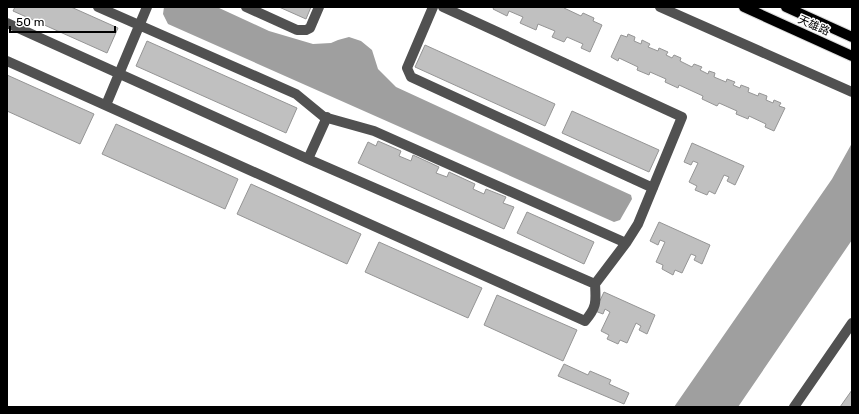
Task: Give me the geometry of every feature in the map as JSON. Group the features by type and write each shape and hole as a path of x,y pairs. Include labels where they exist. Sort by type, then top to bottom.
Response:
{"main road":[{"name":"天雄路","path":"744,7 852,56"},
{"name":"天雄路","path":"786,7 852,37"}],"street":[{"path":"98,7 296,94 317,112 327,118 374,131 626,243"},
{"path":"106,105 147,7"},
{"path":"246,7 297,30 306,30 310,28 319,7"},
{"path":"433,7 407,68 411,77 653,188"},
{"path":"7,61 585,321 591,313 596,301 595,284 626,243 638,224 682,116 443,7"},
{"path":"660,7 852,92"},
{"path":"7,23 308,159 595,284"},
{"path":"308,159 327,118"},
{"path":"794,407 852,323"}],"shaded area":[{"path":"164,7 217,7 269,31 313,44 331,43 349,37 361,41 372,50 378,69 396,87 631,195 632,199 620,220 614,222 168,24 163,14"},
{"path":"852,143 852,240 738,407 674,407 832,179"}],"building":[{"path":"15,7 71,7 118,28 107,53 13,11"},
{"path":"279,7 311,7 306,19"},
{"path":"494,7 565,7 564,8 581,16 583,13 594,18 593,21 602,25 590,52 581,48 583,44 567,37 564,42 552,37 555,31 538,24 536,30 520,23 523,17 509,11 507,16 493,9"},
{"path":"628,34 635,37 634,41 641,44 642,40 650,44 648,47 658,51 659,48 668,52 666,55 672,58 674,55 681,58 680,61 692,67 694,64 702,67 700,70 708,74 709,71 715,73 714,77 726,82 727,79 735,82 733,85 740,88 741,85 749,88 748,92 758,96 759,93 767,96 766,100 773,103 774,100 781,103 779,106 785,108 774,131 765,127 766,124 749,116 748,119 736,114 737,111 719,103 717,106 702,99 703,96 679,85 678,88 665,82 666,79 650,72 649,75 637,70 638,67 619,58 618,61 611,57 621,35 627,37"},
{"path":"147,41 297,108 286,133 136,66"},
{"path":"425,45 555,104 545,126 415,67"},
{"path":"7,75 94,114 80,144 7,111"},
{"path":"572,111 659,150 649,172 562,133"},
{"path":"116,124 238,179 225,209 102,154"},
{"path":"378,141 401,151 399,156 411,161 413,155 439,167 436,173 447,177 449,172 475,184 473,189 484,194 486,189 506,197 503,203 514,207 504,229 358,163 368,142 376,146"},
{"path":"692,143 744,166 735,185 727,181 729,177 724,175 715,194 709,191 707,195 695,190 697,186 689,182 698,163 693,161 691,165 684,162"},
{"path":"251,184 361,234 347,264 237,214"},
{"path":"527,212 594,242 584,264 517,233"},
{"path":"659,222 710,245 702,264 694,260 696,256 691,254 682,273 675,270 673,275 662,269 663,265 656,262 665,242 660,240 658,245 650,241"},
{"path":"379,242 482,288 468,318 365,272"},
{"path":"604,292 655,315 647,334 639,330 641,326 636,323 627,343 620,340 618,344 607,339 609,335 601,331 610,312 605,309 603,314 595,311"},
{"path":"497,295 577,330 563,361 484,325"},
{"path":"564,364 588,375 590,371 611,380 609,384 629,393 624,404 558,376"},
{"path":"852,390 852,407 840,407"}]}
